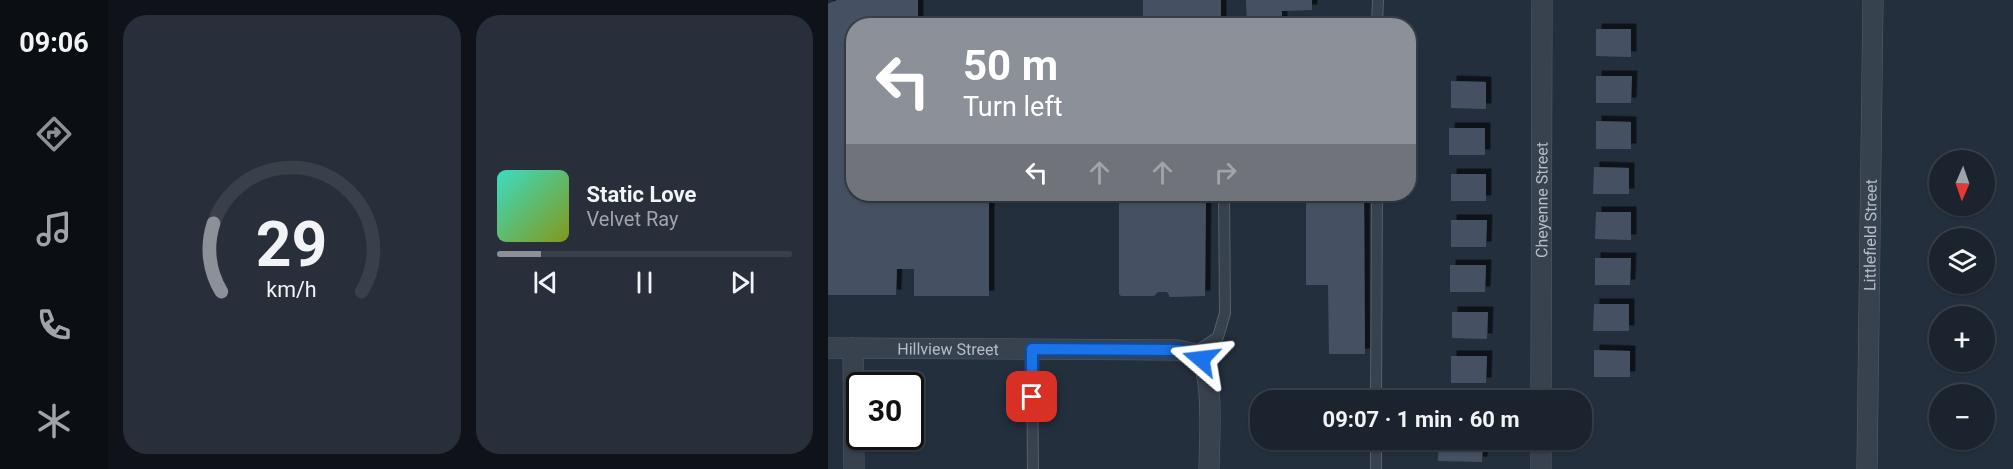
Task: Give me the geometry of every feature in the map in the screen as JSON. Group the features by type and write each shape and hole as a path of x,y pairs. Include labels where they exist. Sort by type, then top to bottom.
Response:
{"street":[{"name":"Cheyenne Street","path":"1541,390 1542,0"},
{"name":"Littlefield Street","path":"1867,469 1873,0"},
{"name":"Hillview Street","path":"828,348 1186,352"},
{"path":"853,348 854,469"},
{"path":"1186,352 1201,359 1209,387 1209,469"},
{"path":"1540,469 1541,450"}],"lane":[{"path":"1377,18 1378,0"},
{"path":"1186,352 1218,337 1225,314 1224,201"},
{"path":"1376,390 1377,201"},
{"path":"1032,349 1033,469"},
{"path":"1376,450 1376,469"}],"building":[{"path":"837,0 918,0 918,18 846,18 846,201 989,201 989,296 914,296 914,269 897,269 896,295 828,295 828,4"},
{"path":"1143,0 1221,0 1221,18 1143,18"},
{"path":"1246,0 1312,0 1312,10 1282,11 1282,18 1247,18"},
{"path":"1596,29 1631,29 1631,57 1596,56"},
{"path":"1596,76 1632,76 1631,103 1596,103"},
{"path":"1451,81 1486,82 1486,109 1451,108"},
{"path":"1596,121 1631,122 1631,149 1596,149"},
{"path":"1449,128 1485,128 1485,155 1449,155"},
{"path":"1594,167 1629,168 1629,194 1593,194"},
{"path":"1451,174 1486,174 1486,201 1451,201"},
{"path":"1119,201 1206,201 1205,296 1170,297 1167,292 1158,292 1154,296 1121,296 1119,294"},
{"path":"1306,201 1364,201 1365,354 1329,354 1328,285 1306,285"},
{"path":"1596,212 1631,212 1631,240 1595,239"},
{"path":"1451,220 1487,220 1486,247 1451,247"},
{"path":"1595,258 1631,258 1630,285 1595,285"},
{"path":"1450,265 1486,265 1485,292 1450,292"},
{"path":"1594,304 1629,304 1629,331 1593,331"},
{"path":"1452,312 1488,312 1487,339 1452,338"},
{"path":"1594,350 1630,351 1630,377 1594,377"},
{"path":"1451,356 1487,356 1486,383 1451,383"},
{"path":"1439,450 1483,450 1482,462 1438,461"}],"route":[{"path":"1032,397 1032,349 1177,350 1194,353 1201,359"}]}
